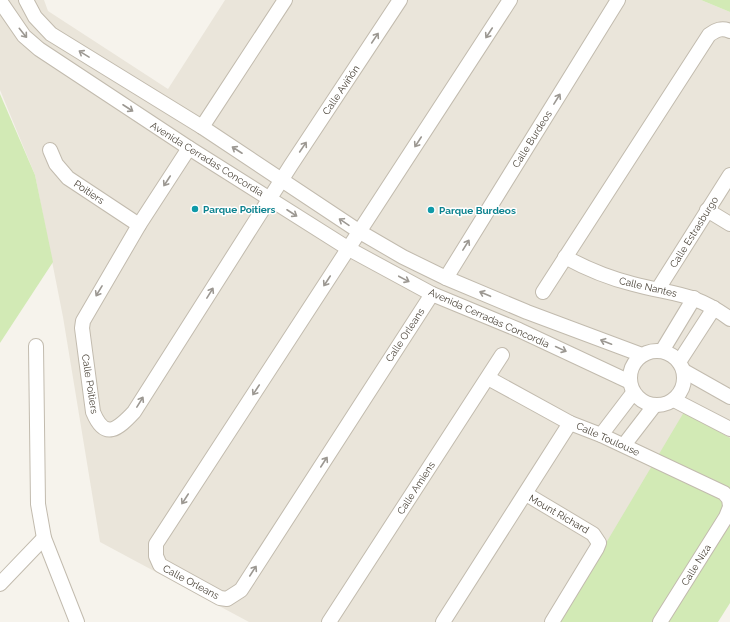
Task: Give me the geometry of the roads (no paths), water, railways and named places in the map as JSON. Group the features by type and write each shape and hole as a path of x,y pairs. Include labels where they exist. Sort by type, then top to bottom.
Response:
{"street":[{"name":"Avenida Cerradas Concordia","path":"26,0 35,16 51,34 202,127 360,232 446,278 527,312 642,355"},
{"path":"202,127 285,0"},
{"name":"Calle Aviñón","path":"270,199 400,0"},
{"path":"349,249 510,0"},
{"name":"Calle Burdeos","path":"446,278 618,0"},
{"name":"Avenida Cerradas Concordia","path":"0,1 24,36 39,49 189,148 349,249 432,294 519,330 632,388"},
{"path":"543,292 710,35 723,30"},
{"path":"90,84 102,65"},
{"path":"166,132 178,113"},
{"name":"Calle Poitiers","path":"189,148 139,225 87,312 82,328 93,412 98,422 106,429 113,430 123,424 134,412 270,199"},
{"name":"Poitiers","path":"50,150 56,164 68,178 139,225"},
{"name":"Calle Estrasburgo","path":"658,289 730,175"},
{"path":"707,210 730,224"},
{"name":"Calle Orleans","path":"349,249 156,544 156,556 160,565 220,598 227,599 241,590 432,294"},
{"name":"Calle Nantes","path":"565,257 610,278 694,298 714,308 730,319"},
{"path":"662,351 694,298"},
{"path":"714,308 681,366 684,382 681,392 674,400 665,405 654,406 642,402 632,388 630,372 635,362 642,355 652,351 662,351 672,355 681,366 730,397"},
{"path":"519,330 527,312"},
{"path":"36,346 38,504 44,538 77,622"},
{"name":"Calle Amiens","path":"329,622 488,378 502,354"},
{"name":"Calle Toulouse","path":"488,378 570,423 624,445 724,493 730,504"},
{"path":"601,435 632,388"},
{"path":"674,400 730,429"},
{"path":"624,445 654,406"},
{"path":"443,622 570,423"},
{"name":"Mount Richard","path":"526,494 593,534 598,539 598,548 552,622"},
{"name":"Calle Niza","path":"660,622 726,517 730,504"},
{"path":"0,584 44,538"}],"place":[{"name":"Parque Poitiers","path":"195,209"},
{"name":"Parque Burdeos","path":"431,210"}]}
